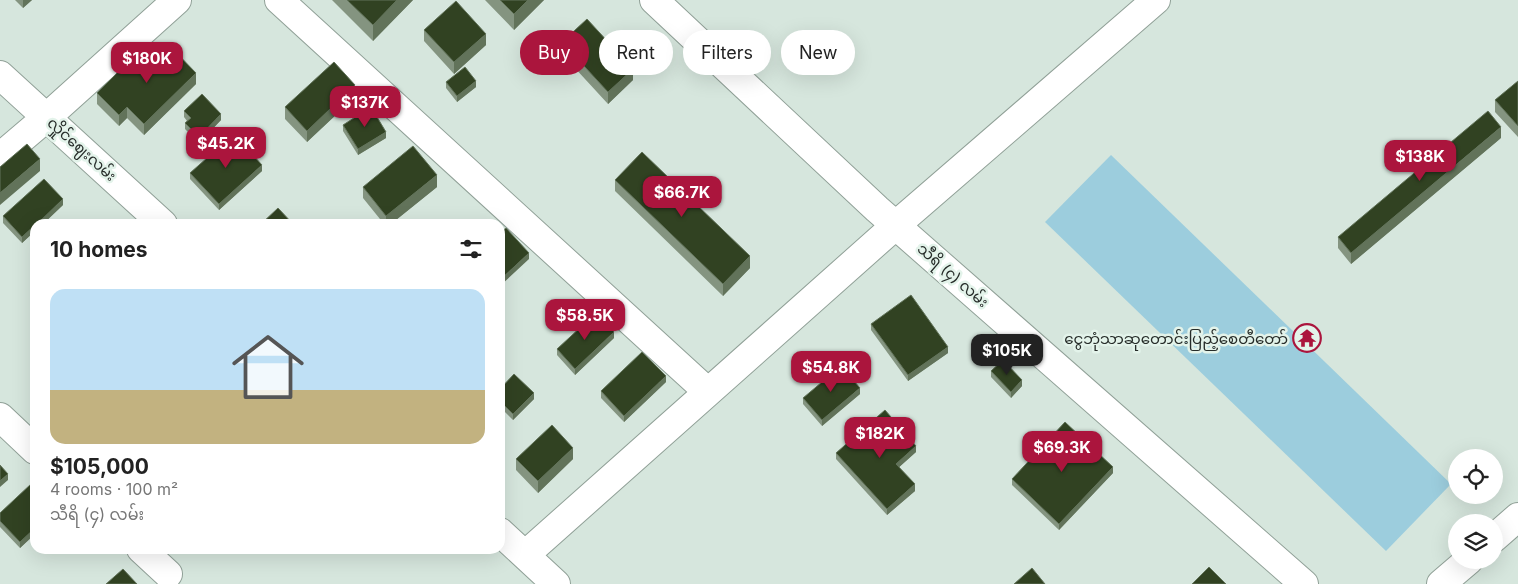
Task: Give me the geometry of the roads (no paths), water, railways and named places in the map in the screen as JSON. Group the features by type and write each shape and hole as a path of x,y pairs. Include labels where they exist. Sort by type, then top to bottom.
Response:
{"street":[{"path":"0,157 177,0"},
{"path":"279,0 708,392"},
{"name":"သီရိ (၄) လမ်း","path":"654,0 877,209 1304,584"},
{"path":"525,555 896,225 1156,0"},
{"name":"လှိုင်ဈေးလမ်း","path":"0,75 158,219"},
{"path":"0,417 30,445"},
{"path":"1503,530 1518,517"},
{"path":"505,537 556,584"},
{"path":"146,554 168,574"},
{"path":"1441,584 1458,569"}],"water":[{"path":"1111,155 1448,481 1448,487 1386,551 1045,222"}],"place":[{"name":"ငွေဘုံသာဆုတောင်းပြည့်စေတီတော်","path":"1307,338"}]}
